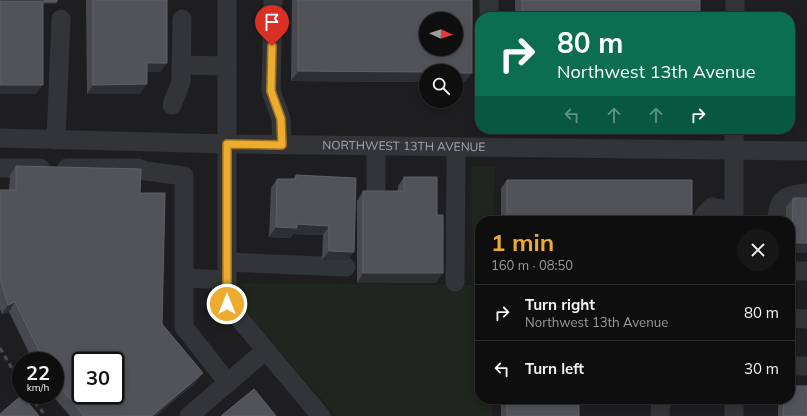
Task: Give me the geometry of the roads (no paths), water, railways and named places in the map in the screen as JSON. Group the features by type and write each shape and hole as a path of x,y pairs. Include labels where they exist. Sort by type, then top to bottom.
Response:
{"street":[{"path":"227,0 227,304 321,416"},
{"path":"273,0 271,91 281,119 282,145"},
{"path":"489,0 489,12"},
{"path":"735,0 735,12"},
{"path":"60,19 66,140 74,168"},
{"path":"172,105 181,82 182,19"},
{"path":"181,65 227,66"},
{"path":"704,216 712,207 734,216 734,134"},
{"name":"NORTHWEST 13TH AVENUE","path":"0,138 282,145 807,151"},
{"path":"132,168 133,142"},
{"path":"376,146 376,193"},
{"path":"455,282 456,147"},
{"path":"0,168 138,168 145,171 184,176 184,327 228,383"},
{"path":"777,216 777,209 784,199 795,193 807,193"},
{"path":"184,278 227,271 346,267"},
{"path":"795,271 807,271"},
{"path":"795,318 807,319"},
{"path":"189,416 266,350"},
{"path":"795,366 807,366"},
{"path":"660,416 661,404"},
{"path":"734,404 734,416"}],"railway":[{"path":"0,348 12,369"},
{"path":"36,404 46,416"}]}
